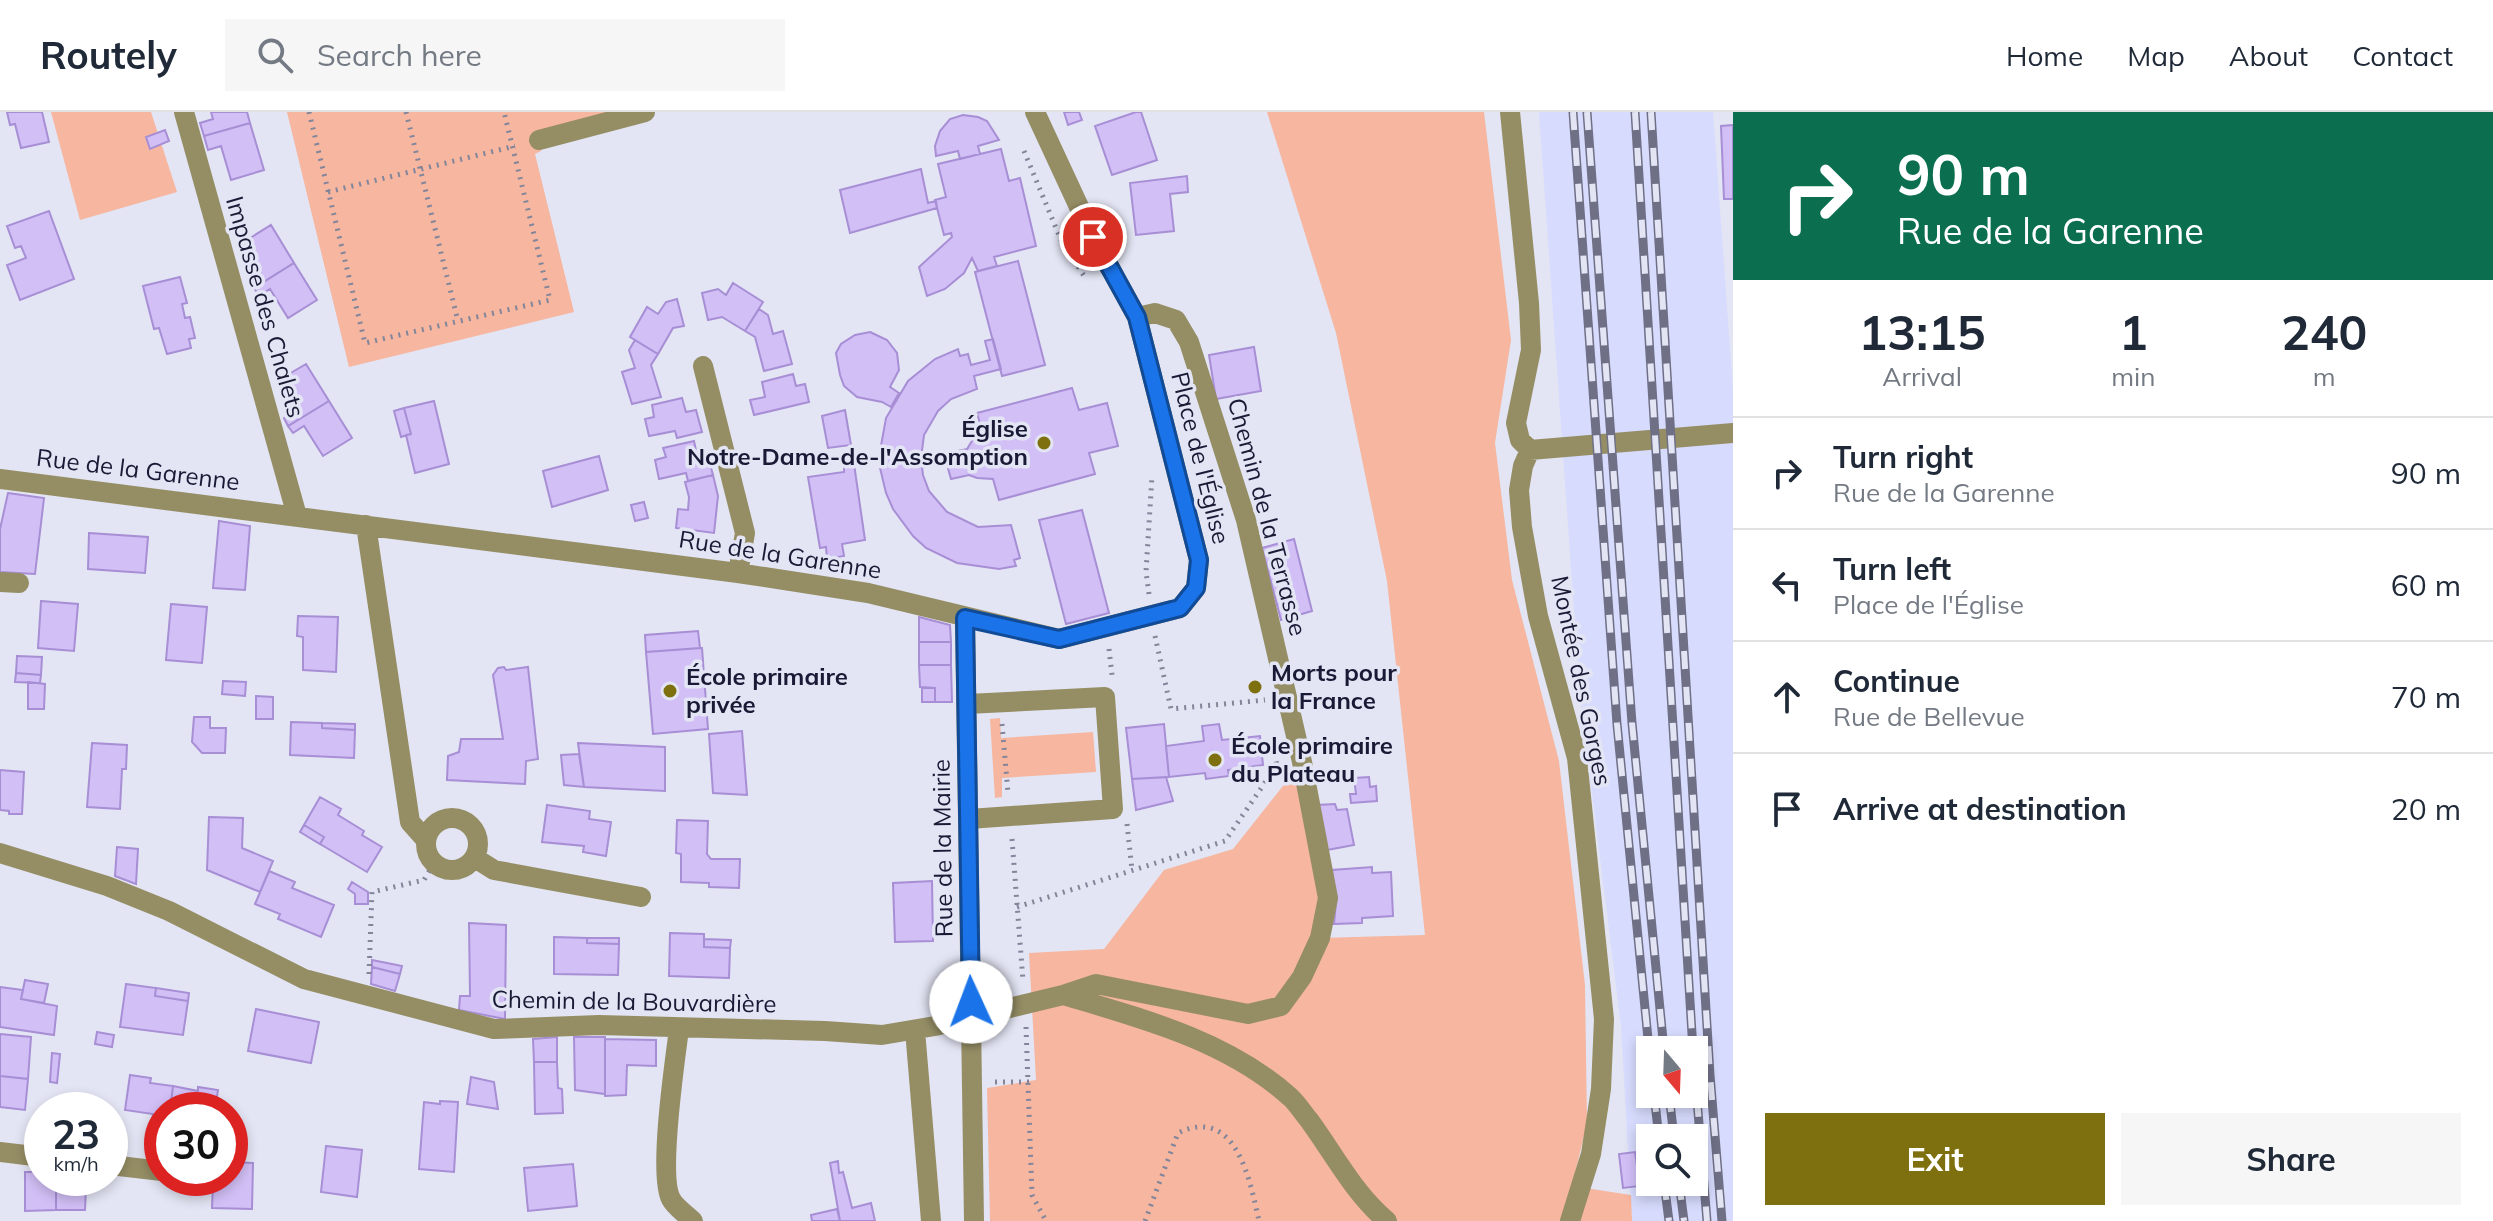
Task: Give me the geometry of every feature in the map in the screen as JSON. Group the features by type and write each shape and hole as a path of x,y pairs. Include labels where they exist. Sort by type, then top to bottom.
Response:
{"street":[{"name":"Impasse des Chalets","path":"184,112 297,516"},
{"path":"539,140 645,112"},
{"name":"Place de l'Église","path":"1035,112 1093,237 1137,317 1199,560 1196,588 1180,608"},
{"path":"1044,112 1045,134"},
{"path":"1510,112 1531,350 1516,423 1520,440 1530,450 1733,433"},
{"name":"Chemin de la Terrasse","path":"915,1030 1063,995 1096,984 1248,1014 1281,1006 1302,977 1320,938 1328,898 1263,589 1227,456 1189,342 1176,320 1155,313 1137,317"},
{"path":"703,366 745,533 738,573"},
{"name":"Montée des Gorges","path":"1530,450 1523,466 1519,490 1522,527 1538,616 1577,758 1604,1019 1601,1089 1591,1154 1570,1221"},
{"name":"Rue de la Garenne","path":"0,479 738,573 868,593 1059,639 1180,608"},
{"path":"366,525 410,822 426,840"},
{"name":"Rue de la Mairie","path":"965,618 974,1221"},
{"path":"967,704 1105,697 1113,809 969,819"},
{"path":"449,818 465,821 477,833 475,858 470,864 456,870 448,870 434,863 426,849 426,840 434,825 449,818"},
{"name":"Chemin de la Bouvardière","path":"0,853 107,886 182,917 304,979 494,1029 599,1025 882,1035 915,1030"},
{"path":"475,858 494,870 641,897"},
{"path":"1063,995 1160,1025 1237,1059 1259,1074 1291,1097 1371,1207 1387,1221"},
{"path":"679,1029 669,1110 667,1171 670,1198 693,1221"},
{"path":"915,1030 931,1221"},
{"path":"0,1152 24,1155"}],"path":[{"path":"309,112 365,343 550,300 504,112"},
{"path":"406,112 458,321"},
{"path":"328,192 539,140"},
{"path":"1019,140 1061,240 1093,291"},
{"path":"1152,464 1146,572 1151,616 1171,709 1265,700 1267,711"},
{"path":"1017,907 1225,841 1277,765 1275,754"},
{"path":"368,996 372,892 424,880 434,863"},
{"path":"1027,1032 1032,1195 1046,1221"},
{"path":"992,1082 1030,1082"},
{"path":"1145,1221 1178,1133 1193,1126 1218,1130 1239,1151 1259,1221"}],"shaded area":[{"path":"51,112 151,112 177,192 80,220"},
{"path":"287,112 614,112 537,132 541,151 535,154 574,312 349,367"},
{"path":"1267,112 1484,112 1511,340 1495,443 1512,580 1559,761 1585,985 1587,1123 1572,1186 1631,1195 1632,1221 990,1221 987,1088 1036,1080 1029,953 1104,949 1164,870 1233,849 1302,762 1328,898 1321,938 1425,935 1387,581 1336,333"},
{"path":"1539,112 1713,112 1733,390 1733,1221 1632,1221 1621,1026 1580,697"},
{"path":"1000,718 1001,738 1093,732 1096,772 1002,778 1002,797 995,798 990,719"}],"building":[{"path":"7,112 42,112 49,142 21,148 15,124 10,125"},
{"path":"211,112 247,112 250,123 204,136 200,123 213,119"},
{"path":"1064,112 1079,112 1082,120 1068,125"},
{"path":"1141,112 1157,160 1112,175 1095,126"},
{"path":"963,115 987,121 999,140 978,146 980,154 960,159 958,151 936,156 935,146 940,131 950,119"},
{"path":"250,123 264,170 231,180 221,146 208,150 204,136"},
{"path":"1733,125 1733,199 1724,199 1721,126"},
{"path":"165,130 169,141 150,149 146,137"},
{"path":"1001,149 1009,181 1020,178 1036,246 994,257 997,266 978,271 972,258 964,273 945,289 927,296 919,267 952,237 951,233 944,235 935,200 946,197 938,164"},
{"path":"921,169 928,203 936,201 937,208 850,233 840,190"},
{"path":"1187,176 1188,192 1170,194 1174,231 1136,235 1130,183"},
{"path":"49,211 74,279 20,300 7,265 26,258 21,246 15,248 7,226"},
{"path":"271,225 294,263 254,288 249,281 261,274 242,243"},
{"path":"1018,261 1045,365 1002,376 975,272"},
{"path":"294,263 317,300 288,318 270,289 259,296 254,288"},
{"path":"180,277 187,303 182,304 185,318 190,317 195,338 189,339 191,348 167,354 159,328 154,329 143,286"},
{"path":"733,283 763,302 745,331 722,317 708,320 702,293 718,289 726,295"},
{"path":"677,299 684,326 673,328 658,354 630,337 647,307 658,314 666,302"},
{"path":"759,309 768,315 773,334 783,331 792,364 764,371 755,337 745,331"},
{"path":"870,332 887,340 897,353 899,370 890,387 899,393 891,407 857,397 844,386 840,375 836,353 841,344 855,335"},
{"path":"993,339 1001,369 974,376 977,389 951,399 938,411 924,435 921,458 929,491 947,512 978,527 1011,525 1020,558 1014,560 1016,566 999,569 957,563 926,548 893,509 880,468 886,418 908,381 935,359 958,349 960,356 968,354 971,365 990,360 985,341"},
{"path":"635,340 658,354 651,365 661,397 632,404 622,372 635,368 629,350"},
{"path":"1254,347 1261,391 1216,399 1209,355"},
{"path":"306,364 329,401 288,426 284,418 295,411 277,381"},
{"path":"793,374 796,386 805,384 809,402 754,415 750,400 765,397 762,382"},
{"name":"Église Notre-Dame-de-l'Assomption","path":"1072,388 1079,410 1107,403 1118,446 1089,453 1095,474 999,500 993,479 969,475 951,479 944,454 967,449 972,441 983,434 977,413"},
{"path":"682,398 686,412 696,410 702,432 677,438 675,431 649,436 645,419 654,417 652,405"},
{"path":"329,401 352,438 323,456 304,426 293,433 288,426"},
{"path":"434,401 449,464 415,473 406,435 411,434 404,408"},
{"path":"404,408 411,434 401,437 394,411"},
{"path":"845,410 851,445 828,448 822,416"},
{"path":"694,441 697,455 707,453 713,475 688,481 686,473 659,479 655,460 666,457 663,448"},
{"path":"599,456 608,490 552,507 543,471"},
{"path":"854,464 865,540 842,544 844,556 827,559 826,547 820,548 808,477 844,472 844,466"},
{"path":"713,475 718,496 714,533 676,528 678,509 688,510 685,482"},
{"path":"8,493 44,498 35,574 0,572 0,529"},
{"path":"644,502 648,518 635,521 631,505"},
{"path":"1082,510 1109,613 1066,624 1039,520"},
{"path":"219,521 250,526 245,590 213,588"},
{"path":"89,533 148,537 145,573 88,569"},
{"path":"1294,539 1312,611 1281,620 1262,548"},
{"path":"41,601 78,604 74,651 38,648"},
{"path":"171,604 207,607 202,663 166,660"},
{"path":"298,616 338,617 336,672 303,670 303,637 297,636"},
{"path":"919,617 950,625 951,642 919,642"},
{"path":"698,631 700,648 646,652 645,635"},
{"path":"919,642 951,642 951,665 919,665"},
{"path":"702,648 708,729 653,734 646,652"},
{"path":"17,656 42,657 41,675 16,673"},
{"path":"919,665 951,665 952,702 935,702 935,688 920,687"},
{"path":"504,667 506,670 528,667 538,759 526,761 525,784 447,780 448,756 459,752 461,739 503,739 493,675 498,668"},
{"path":"16,673 41,675 40,683 15,682"},
{"path":"223,681 246,682 245,696 222,694"},
{"path":"28,682 45,684 44,709 28,709"},
{"path":"922,688 935,688 935,702 922,702"},
{"path":"256,696 273,697 273,719 256,719"},
{"path":"194,717 210,717 210,728 226,728 225,753 202,753 192,742"},
{"path":"291,722 322,723 322,728 355,730 354,758 290,755"},
{"path":"322,723 355,724 355,730 322,728"},
{"path":"1164,724 1169,777 1132,779 1126,728"},
{"path":"1219,724 1222,740 1260,736 1263,765 1228,770 1229,776 1206,779 1205,773 1169,777 1166,746 1204,741 1202,726"},
{"path":"742,731 747,795 713,793 709,734"},
{"path":"92,743 127,745 120,809 87,807"},
{"path":"578,743 665,747 665,791 584,787"},
{"path":"579,754 584,787 564,785 561,755"},
{"path":"0,770 24,772 22,814 0,810"},
{"path":"1166,777 1173,801 1136,810 1132,779"},
{"path":"1369,777 1370,787 1376,786 1377,801 1351,803 1350,794 1356,794 1354,778"},
{"path":"320,797 341,809 338,815 382,847 367,872 320,844 324,837 304,825"},
{"path":"1335,804 1337,810 1347,809 1354,845 1327,850 1317,805"},
{"path":"547,805 590,811 589,819 611,822 606,856 583,852 584,846 542,842"},
{"path":"209,817 243,818 242,848 273,861 260,892 207,870"},
{"path":"677,820 708,821 707,854 711,859 740,859 739,888 681,882 681,854 676,853"},
{"path":"304,825 324,837 320,844 300,832"},
{"path":"117,847 138,849 136,884 115,876"},
{"path":"1372,867 1372,873 1391,872 1393,916 1362,918 1362,923 1334,924 1336,902 1332,870"},
{"path":"269,871 295,882 292,888 334,905 321,937 278,919 280,914 255,904"},
{"path":"932,881 933,941 895,942 893,883"},
{"path":"352,882 368,892 368,904 355,904 355,894 348,889"},
{"path":"469,923 506,925 505,1019 459,1010 460,996 470,996"},
{"path":"670,933 704,934 704,947 730,948 729,978 669,976"},
{"path":"554,937 587,938 587,943 619,944 618,975 554,974"},
{"path":"587,938 619,938 619,944 587,943"},
{"path":"704,939 731,940 730,948 704,947"},
{"path":"372,960 402,966 400,974 372,967"},
{"path":"372,967 400,974 395,991 371,984"},
{"path":"25,980 48,984 44,1003 21,999"},
{"path":"126,984 156,988 155,996 188,1001 183,1035 120,1027"},
{"path":"0,987 23,990 21,999 57,1006 54,1035 0,1027"},
{"path":"156,988 189,993 188,1001 155,996"},
{"path":"256,1009 319,1022 311,1063 248,1051"},
{"path":"97,1032 114,1035 112,1047 95,1044"},
{"path":"0,1034 31,1037 28,1079 0,1076"},
{"path":"557,1037 557,1062 534,1062 533,1039"},
{"path":"574,1037 605,1037 605,1094 575,1090"},
{"path":"605,1039 656,1040 656,1066 627,1065 626,1095 605,1096"},
{"path":"52,1053 60,1054 57,1083 50,1082"},
{"path":"534,1062 557,1062 563,1113 535,1114"},
{"path":"130,1075 151,1078 150,1083 173,1086 172,1092 144,1092 144,1113 128,1110"},
{"path":"0,1076 28,1079 24,1110 0,1107"},
{"path":"471,1077 494,1082 498,1109 467,1104"},
{"path":"173,1086 198,1091 198,1087 218,1090 218,1092 172,1092"},
{"path":"440,1101 458,1102 454,1172 419,1169 424,1102 440,1104"},
{"path":"326,1146 362,1150 357,1197 321,1192"},
{"path":"1635,1152 1636,1186 1623,1188 1619,1154"},
{"path":"838,1161 839,1173 843,1172 852,1208 871,1203 875,1221 840,1221 830,1163"},
{"path":"248,1163 253,1163 252,1209 212,1208 212,1196 248,1196"},
{"path":"573,1164 577,1206 528,1211 524,1168"},
{"path":"25,1196 56,1196 56,1210 25,1211"},
{"path":"56,1196 86,1196 85,1210 56,1210"},
{"path":"837,1209 840,1221 812,1221 811,1215"}],"railway":[{"path":"1573,112 1617,724 1648,1036"},
{"path":"1587,112 1632,723 1663,1036"},
{"path":"1635,112 1692,1036"},
{"path":"1651,112 1710,1075 1722,1221"},
{"path":"1656,1108 1657,1124"},
{"path":"1671,1108 1672,1124"},
{"path":"1698,1108 1707,1221"},
{"path":"1666,1196 1669,1221"},
{"path":"1681,1196 1684,1221"}],"place":[{"name":"Église Notre-Dame-de-l'Assomption","path":"1044,443"},
{"name":"Morts pour la France","path":"1255,687"},
{"name":"École primaire privée","path":"670,691"},
{"name":"École primaire du Plateau","path":"1215,760"}],"route":[{"path":"971,1002 965,618 1059,639 1180,608 1196,588 1199,560 1137,317 1093,237"}]}
